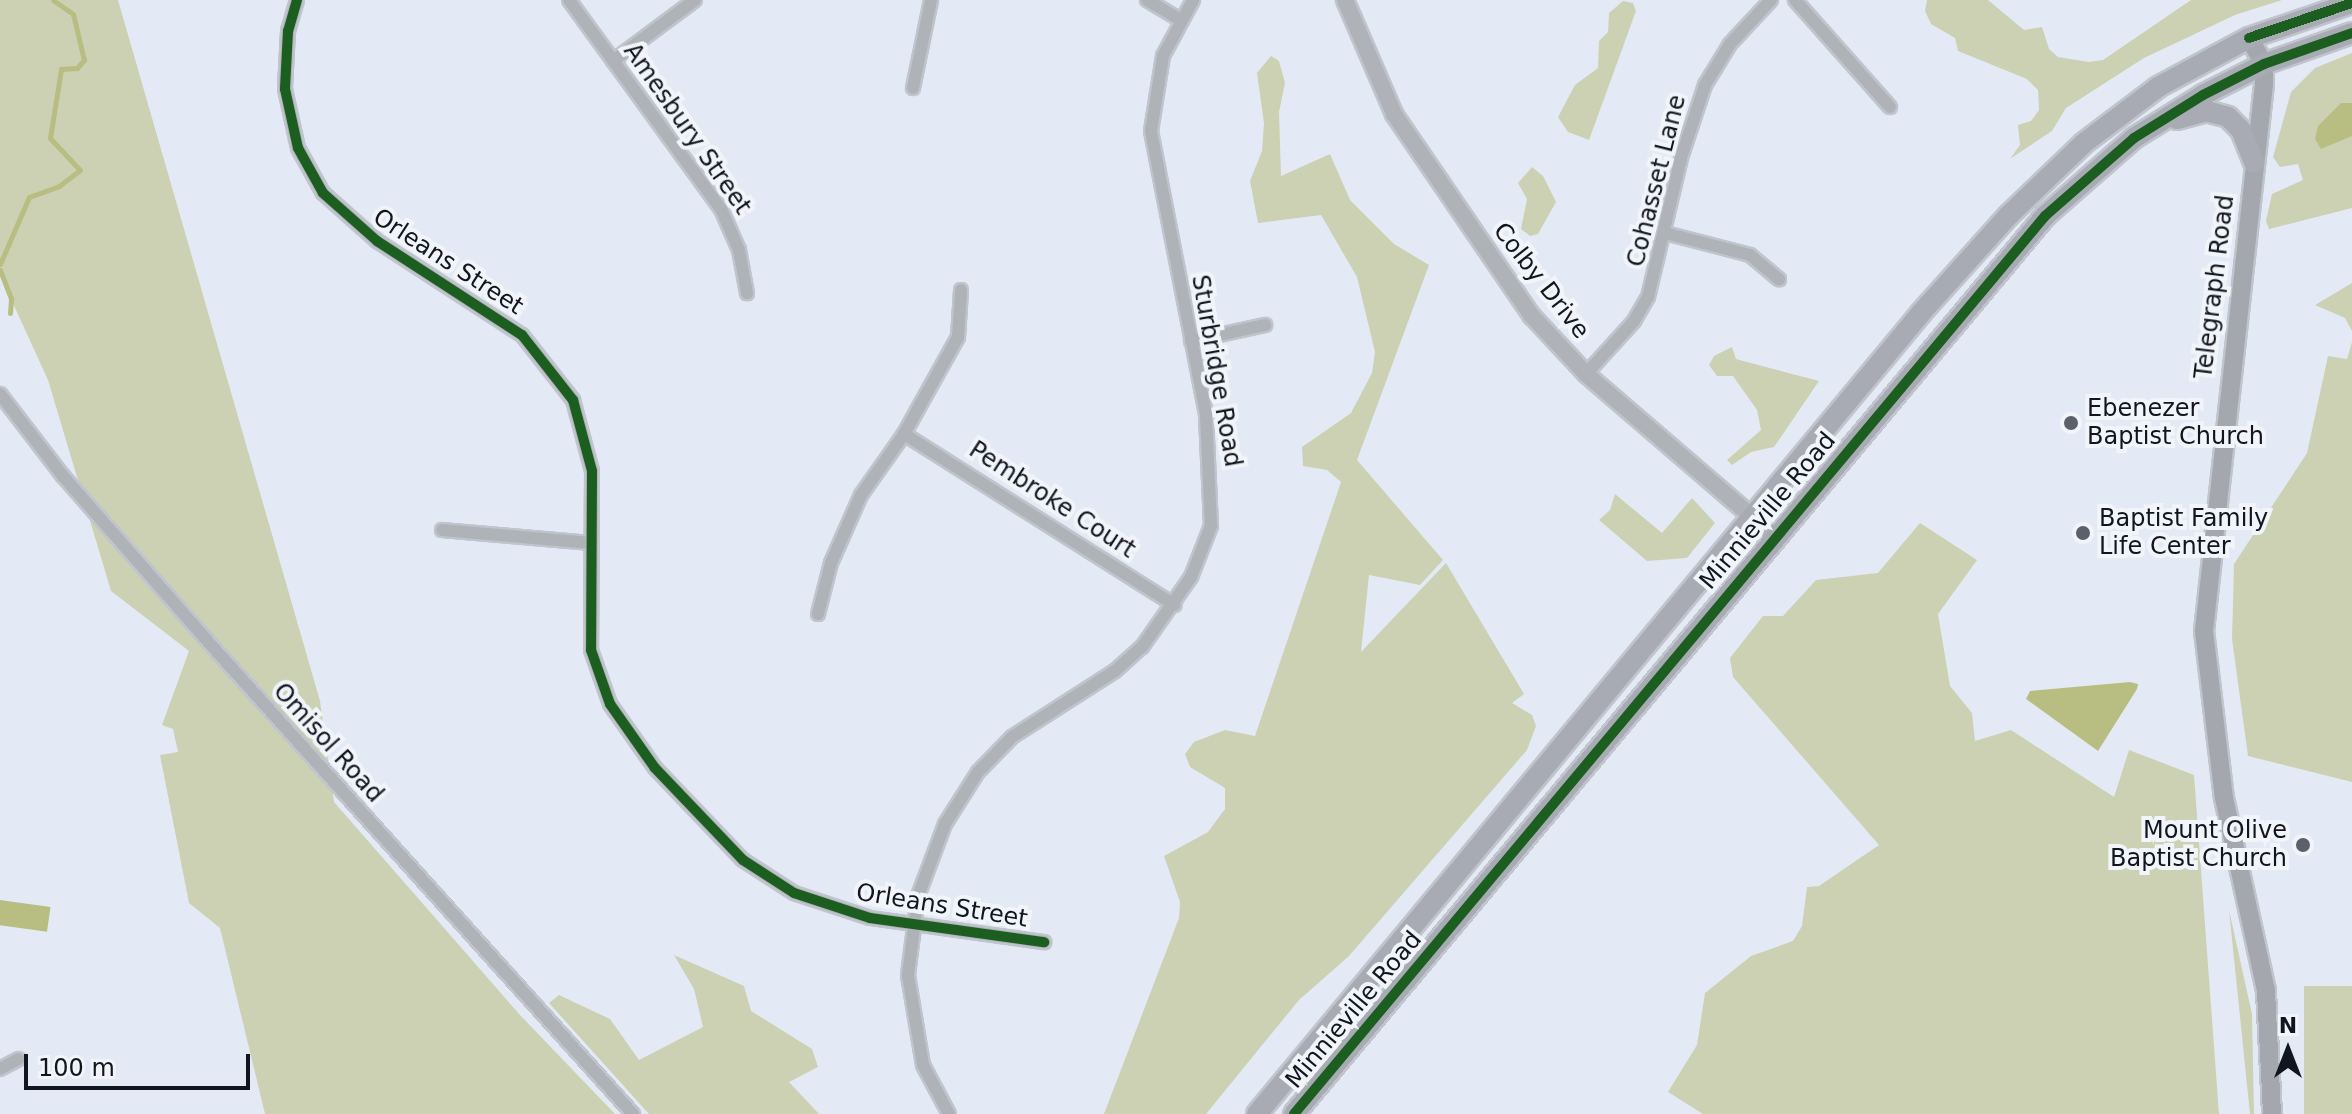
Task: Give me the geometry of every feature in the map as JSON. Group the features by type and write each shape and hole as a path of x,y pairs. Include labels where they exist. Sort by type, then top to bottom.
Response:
{"main road":[{"name":"Minnieville Road","path":"1257,1114 1754,519 1921,313 2008,216 2126,110 2249,38 2352,3"},
{"path":"2249,38 2264,64 2277,43 2352,16"},
{"name":"Minnieville Road","path":"1294,1114 1773,535 2045,216 2095,169 2154,125 2264,64 2352,33"},
{"name":"Telegraph Road","path":"2264,64 2204,631 2224,798 2266,991 2272,1114"},
{"path":"2154,125 2200,112 2221,113 2241,130 2254,162"}],"street":[{"name":"Orleans Street","path":"297,0 288,31 285,89 309,172 339,213 499,316 562,381 590,450 588,624 597,675 621,722 655,768 718,836 767,878 822,905 912,926 1044,942"},
{"name":"Amesbury Street","path":"569,0 721,209 739,250 747,293"},
{"path":"613,61 695,0"},
{"path":"913,88 931,0"},
{"path":"1147,0 1180,20"},
{"name":"Sturbridge Road","path":"949,1114 931,1084 915,1040 908,975 912,926 945,824 978,772 1036,719 1115,671 1175,605 1211,526 1211,451 1151,131 1156,83 1180,20 1193,0"},
{"name":"Colby Drive","path":"1345,0 1373,72 1422,159 1524,305 1586,374 1773,535"},
{"name":"Cohasset Lane","path":"1586,374 1643,307 1665,233 1681,158 1705,85 1730,44 1771,0"},
{"path":"1795,0 1890,107"},
{"path":"1665,233 1750,255 1779,279"},
{"path":"818,614 845,528 904,434 958,337 961,290"},
{"path":"1191,341 1265,325"},
{"name":"Omisol Road","path":"0,394 91,508 633,1114"},
{"name":"Pembroke Court","path":"904,434 1175,605"},
{"path":"442,530 590,543"},
{"path":"0,1069 19,1059"}],"shaded area":[{"path":"0,0 118,0 320,701 334,802 520,1015 615,1114 265,1114 220,928 189,903 160,755 178,752 173,729 162,725 189,651 111,591 48,380 0,275"},
{"path":"1927,0 1988,0 2024,30 2042,27 2049,49 2058,57 2089,62 2103,60 2191,0 2282,0 2235,15 2144,58 2066,108 2052,131 2010,159 2020,145 2018,125 2031,121 2039,110 2038,90 2027,79 1958,51 1955,38 1931,24 1925,11"},
{"path":"1623,1 1633,3 1636,11 1589,140 1568,132 1558,117 1575,85 1598,68 1599,41 1608,32 1609,13"},
{"path":"2352,53 2352,208 2269,229 2266,221 2272,194 2303,180 2298,164 2280,167 2273,157 2291,92 2315,68"},
{"path":"1271,56 1279,61 1285,83 1279,112 1281,176 1330,154 1350,200 1394,244 1429,265 1357,460 1443,560 1420,585 1369,575 1361,652 1446,563 1524,694 1512,703 1532,715 1536,726 1527,750 1349,956 1299,1000 1206,1114 1104,1114 1179,918 1180,902 1164,856 1208,832 1225,809 1225,788 1190,767 1185,754 1194,742 1225,730 1255,736 1341,482 1327,470 1303,466 1302,447 1351,413 1372,373 1375,352 1357,277 1321,215 1258,223 1250,181 1262,151 1264,123 1257,73"},
{"path":"2341,103 2352,103 2352,136 2321,149 2315,139 2318,126"},
{"path":"1532,167 1543,176 1556,202 1538,234 1530,236 1521,229 1527,199 1518,183"},
{"path":"2352,283 2352,331 2345,318 2315,305"},
{"path":"2352,342 2352,782 2248,756 2232,639 2234,564 2307,453 2328,356 2347,359"},
{"path":"1732,347 1736,359 1819,381 1774,447 1751,452 1732,465 1727,460 1761,430 1757,410 1733,376 1717,376 1709,365 1714,356"},
{"path":"1615,494 1662,533 1692,498 1715,523 1687,558 1647,561 1599,520 1610,510"},
{"path":"1920,523 1977,560 1938,614 1950,686 1972,713 1975,741 2011,730 2114,797 2129,750 2194,775 2219,1114 1703,1114 1668,1092 1697,1045 1705,993 1751,956 1793,941 1802,926 1807,887 1819,886 1879,845 1733,677 1730,658 1763,616 1783,616 1816,580 1878,573"},
{"path":"2130,682 2138,684 2137,689 2098,751 2026,699 2030,691"},
{"path":"0,900 51,907 47,932 0,925"},
{"path":"2229,910 2252,1014 2254,1114 2250,1114"},
{"path":"674,955 744,986 751,1011 812,1049 818,1067 789,1082 819,1114 649,1114 549,1003 559,995 610,1019 639,1060 703,1027 694,989"},
{"path":"2304,986 2352,986 2352,1114 2304,1114"}],"waterway":[{"path":"0,264 29,197 59,186 80,170 50,138 61,69 77,68 84,60 73,14 53,0"},
{"path":"0,270 11,299 10,313"}],"cycle path":[{"path":"297,0 288,31 285,89 298,148 323,193 377,241 522,335 573,400 592,471 591,650 610,704 655,768 743,860 794,893 870,918 1044,942"},
{"path":"2249,38 2352,3"},
{"path":"1294,1114 2045,216 2134,138 2203,95 2264,64 2352,33"}],"place":[{"name":"Ebenezer Baptist Church","path":"2071,423"},
{"name":"Baptist Family Life Center","path":"2083,533"},
{"name":"Mount Olive Baptist Church","path":"2303,845"}]}
